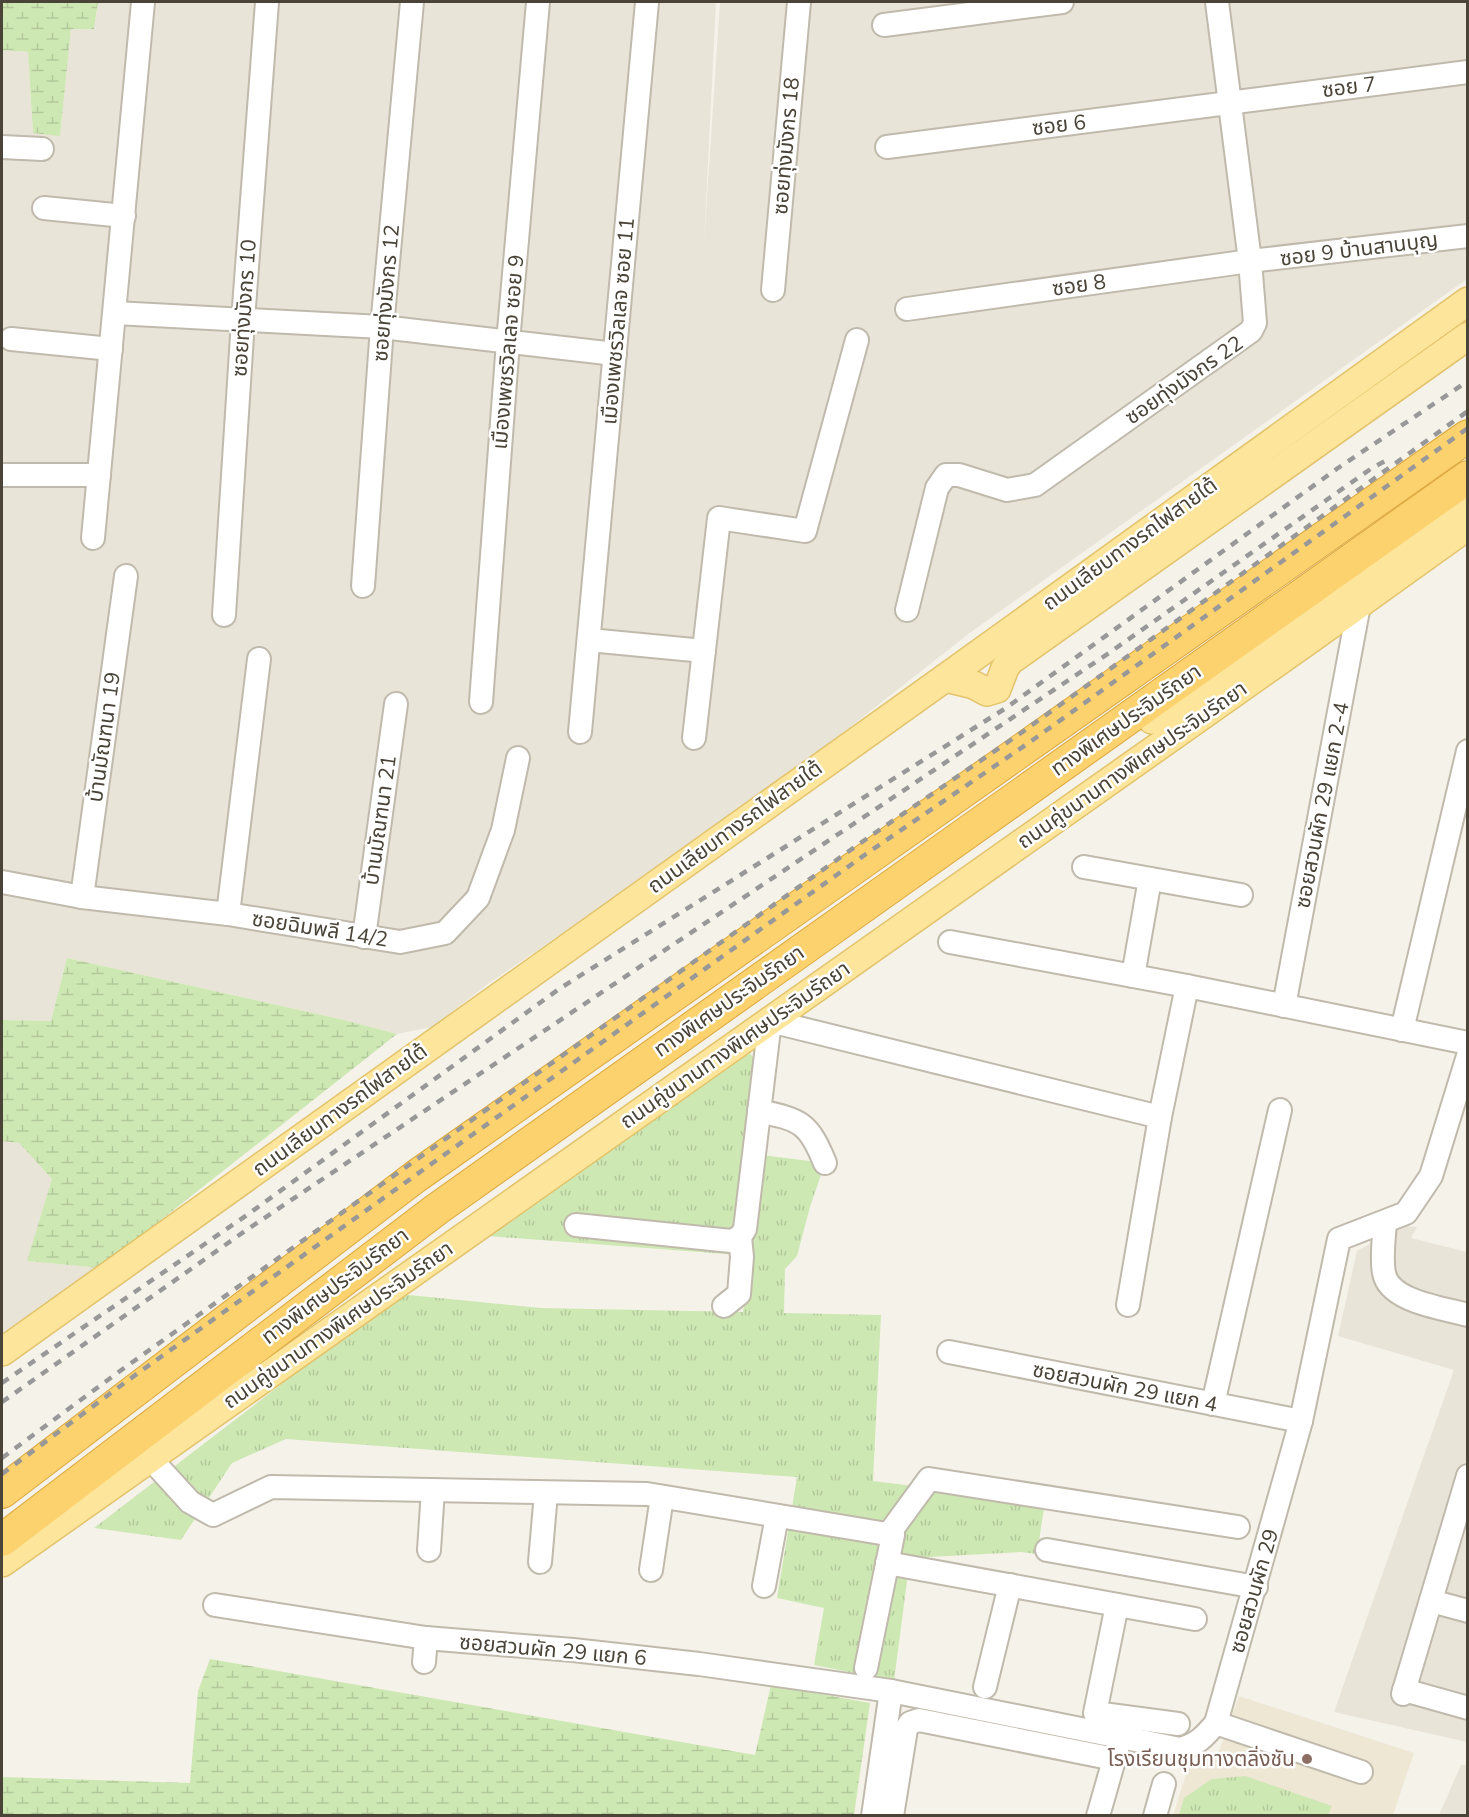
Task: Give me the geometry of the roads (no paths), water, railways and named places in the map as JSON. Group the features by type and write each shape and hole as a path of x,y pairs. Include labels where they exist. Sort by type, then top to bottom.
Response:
{"highway":[{"name":"ทางพิเศษประจิมรัถยา","path":"2,1491 415,1177 1467,436"},
{"name":"ทางพิเศษประจิมรัถยา","path":"2,1540 437,1209 1467,477"}],"main road":[{"name":"ถนนเลียบทางรถไฟสายใต้","path":"2,1352 945,678 1467,301"},
{"path":"945,678 993,692 997,689 1010,661 1467,336"},
{"path":"1042,827 1048,807 1045,783 1051,774 1082,770 1467,498"},
{"name":"ถนนคู่ขนานทางพิเศษประจิมรัถยา","path":"2,1563 1359,605 1467,526"}],"street":[{"path":"93,538 143,2"},
{"name":"ซอยทุ่งมังกร 10","path":"224,615 267,2"},
{"name":"ซอยทุ่งมังกร 12","path":"363,586 382,327 412,2"},
{"name":"เมืองเพชรวิลเลจ ซอย 9","path":"481,702 508,342 538,2"},
{"name":"เมืองเพชรวิลเลจ ซอย 11","path":"580,732 647,2"},
{"name":"ซอยทุ่งมังกร 18","path":"773,290 799,2"},
{"path":"884,25 1062,2"},
{"name":"ซอยทุ่งมังกร 22","path":"907,610 937,488 946,475 959,475 1007,490 1035,485 1225,352 1251,331 1255,323 1250,261 1217,2"},
{"name":"ซอย 7","path":"1231,103 1467,72"},
{"name":"ซอย 6","path":"886,147 1231,103"},
{"path":"2,147 42,149"},
{"path":"44,208 124,216"},
{"name":"ซอย 9 บ้านสานบุญ","path":"1250,261 1467,236"},
{"name":"ซอย 8","path":"907,309 1250,261"},
{"path":"115,313 382,327 615,354"},
{"path":"11,339 111,349"},
{"path":"694,738 719,518 805,531 857,340"},
{"path":"2,475 99,475"},
{"name":"บ้านมัณฑนา 19","path":"82,897 126,576"},
{"name":"ซอยสวนผัก 29 แยก 2-4","path":"1284,1006 1359,605"},
{"path":"589,640 704,651"},
{"path":"228,914 259,659"},
{"name":"บ้านมัณฑนา 21","path":"364,937 396,704"},
{"path":"1402,1030 1467,751"},
{"name":"ซอยฉิมพลี 14/2","path":"2,882 82,897 228,914 400,942 445,933 478,898 503,830 518,758"},
{"path":"1084,867 1240,895"},
{"path":"1133,976 1150,879"},
{"path":"950,942 1187,986 1467,1043"},
{"path":"1128,1305 1160,1117 1187,986"},
{"path":"724,1306 739,1294 742,1257 740,1238 745,1229 770,1021 1160,1117"},
{"name":"ซอยสวนผัก 29","path":"1216,1724 1301,1421 1339,1239 1406,1213 1431,1176 1467,1056"},
{"path":"1213,1404 1280,1110"},
{"path":"759,1111 789,1118 808,1129 825,1163"},
{"path":"1385,1222 1384,1275 1392,1289 1404,1297 1467,1315"},
{"path":"576,1225 731,1241 740,1238"},
{"name":"ซอยสวนผัก 29 แยก 4","path":"949,1352 1301,1421"},
{"path":"150,1458 190,1502 213,1515 271,1487 647,1494 893,1535 866,1668"},
{"path":"1467,1476 1462,1511 1431,1600 1404,1692 1467,1708"},
{"path":"888,1534 929,1479 1238,1527"},
{"path":"429,1550 433,1490"},
{"path":"540,1562 546,1493"},
{"path":"651,1570 662,1497"},
{"path":"764,1586 777,1516"},
{"path":"1047,1550 1256,1587"},
{"path":"887,1563 1194,1619"},
{"path":"985,1687 1010,1585"},
{"path":"1431,1600 1467,1611"},
{"name":"ซอยสวนผัก 29 แยก 6","path":"215,1605 426,1638 573,1650 699,1664 891,1691"},
{"path":"1117,1605 1095,1713 1178,1724"},
{"path":"424,1662 426,1638"},
{"path":"873,1815 891,1691 1180,1749 1192,1746 1205,1737 1216,1724 1361,1772"},
{"path":"892,1815 906,1730 910,1723 919,1720 1114,1759"},
{"path":"1098,1815 1121,1736"},
{"path":"1155,1815 1164,1784"}],"railway":[{"path":"2,1383 247,1215 559,989 1006,708 1338,468 1468,381"},
{"path":"2,1458 120,1371 859,844 1021,733 1468,411"},
{"path":"2,1474 127,1381 866,854 1030,742 1468,428"},
{"path":"2,1402 245,1231 1109,653 1372,468 1391,458"}],"place":[{"name":"โรงเรียนชุมทางตลิ่งชัน","path":"1307,1759"}]}
